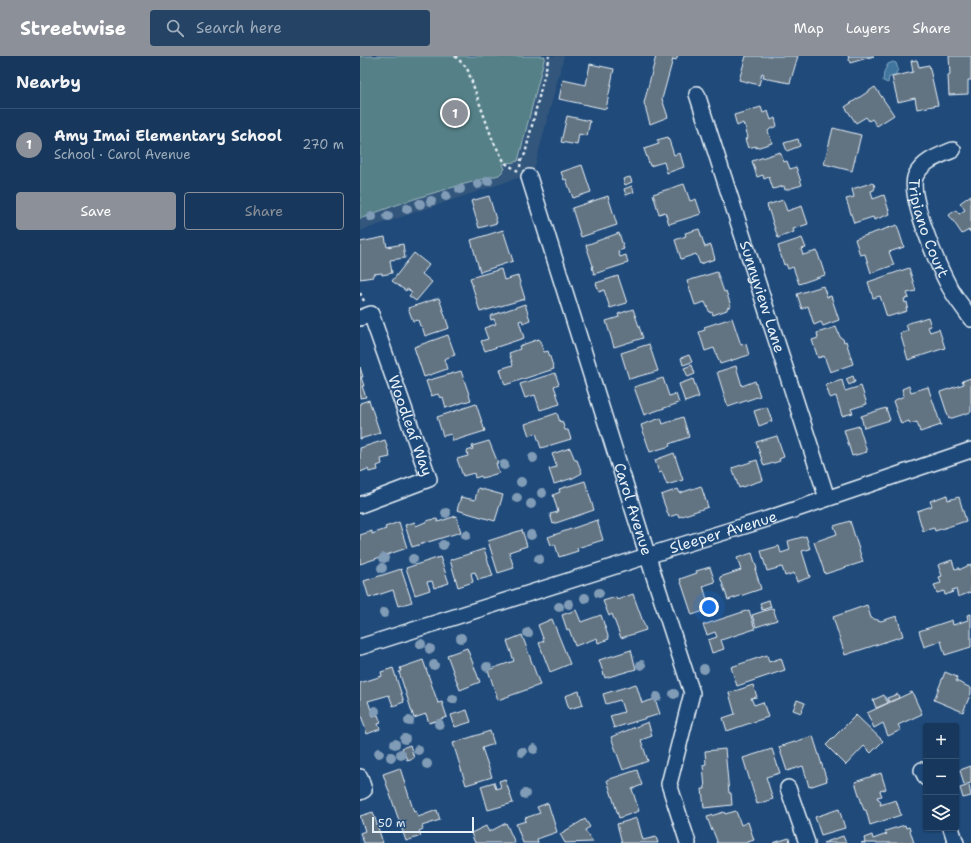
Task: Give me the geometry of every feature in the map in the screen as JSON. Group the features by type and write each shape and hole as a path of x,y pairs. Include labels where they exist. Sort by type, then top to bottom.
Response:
{"street":[{"name":"Sunnyview Lane","path":"698,94 828,498"},
{"name":"Tripiano Court","path":"953,150 926,162 915,176 914,191 932,250 950,288 971,318"},
{"name":"Carol Avenue","path":"524,174 692,693 669,784 688,843"},
{"name":"Woodleaf Way","path":"360,318 371,314 429,479 360,505"},
{"name":"Sleeper Avenue","path":"360,647 767,519 971,450"},
{"path":"360,777 364,790 360,792"},
{"path":"788,788 807,843"},
{"path":"952,831 956,843"}],"path":[{"path":"455,56 467,68 493,142 505,163 524,174"},
{"path":"524,174 521,160 525,154 549,56"}],"shaded area":[{"path":"360,56 564,56 534,170 530,174 360,231"},
{"path":"893,62 896,63 898,69 895,76 889,77 888,83 883,81 884,72 888,64"}],"green space":[{"path":"360,56 545,56 518,161 503,164 505,169 499,175 429,194 360,219"}],"building":[{"path":"656,56 678,56 676,60 673,59 662,99 668,117 650,124 644,103"},
{"path":"746,56 798,56 790,83 763,78 764,74 762,73 759,85 739,80"},
{"path":"848,56 874,56 850,63"},
{"path":"949,56 971,56 971,80 968,80 968,94 949,95"},
{"path":"917,60 919,67 929,65 938,105 917,109 915,98 898,102 892,77 913,72 911,61"},
{"path":"590,64 614,69 606,109 559,99 563,80 586,85"},
{"path":"875,87 894,115 877,126 872,119 869,121 866,117 856,123 845,107"},
{"path":"761,107 763,113 768,111 771,120 775,118 777,126 768,131 772,143 756,148 756,146 748,148 745,139 748,138 745,125 744,126 743,123 737,126 734,115"},
{"path":"567,116 590,121 587,136 579,134 577,145 561,142"},
{"path":"833,128 861,135 852,171 824,164"},
{"path":"668,137 674,155 680,153 684,167 667,173 664,162 650,166 644,149 659,144 657,140"},
{"path":"798,139 800,146 787,151 784,143"},
{"path":"780,152 784,162 787,161 790,169 796,167 802,185 785,190 784,186 773,189 769,177 764,179 763,175 757,177 752,161"},
{"path":"582,165 591,192 573,198 566,179 564,180 561,172"},
{"path":"630,177 632,182 625,185 623,179"},
{"path":"871,183 874,184 875,187 874,190 871,191 873,199 884,195 890,214 874,220 873,217 854,223 846,199 854,197 852,189"},
{"path":"684,184 690,201 696,199 701,214 669,224 665,212 659,214 653,194"},
{"path":"632,186 634,192 626,195 624,189"},
{"path":"971,195 971,233 969,230 962,234 949,215 956,210 959,214 965,210 960,203"},
{"path":"489,196 497,223 479,228 471,201"},
{"path":"608,196 617,225 581,237 572,208"},
{"path":"783,200 787,211 802,206 808,224 793,229 794,232 778,238 767,205"},
{"path":"897,225 904,247 889,252 894,265 871,273 865,254 860,255 855,239"},
{"path":"699,229 705,247 711,245 715,259 700,264 696,254 681,259 675,240 686,236 685,233"},
{"path":"503,230 513,261 480,272 471,240"},
{"path":"619,233 624,249 618,251 620,257 626,255 628,263 594,274 586,245"},
{"path":"385,237 387,247 403,244 405,258 390,260 392,273 382,275 382,273 373,274 373,277 360,279 360,242"},
{"path":"802,238 806,248 801,249 803,255 817,251 825,275 799,284 793,267 788,269 786,264 784,265 778,246"},
{"path":"414,253 429,265 422,274 432,282 416,301 409,296 412,292 407,289 406,291 392,281"},
{"path":"909,268 916,291 907,293 909,298 904,299 905,303 907,302 907,311 887,317 880,296 873,298 868,282"},
{"path":"501,269 504,280 518,276 525,299 480,312 470,278"},
{"path":"717,272 731,306 727,308 727,310 713,315 712,312 710,313 705,302 695,305 687,281"},
{"path":"618,276 627,303 610,308 604,290 599,292 596,283"},
{"path":"823,286 827,297 831,296 839,320 823,326 821,322 814,325 808,306 802,309 797,294"},
{"path":"439,298 449,328 425,336 422,326 420,326 418,320 413,321 408,308"},
{"path":"525,304 530,320 523,323 522,320 519,321 524,338 485,351 481,341 488,339 484,328 496,324 494,319 491,320 490,316"},
{"path":"633,309 643,338 614,347 606,321 619,317 618,314"},
{"path":"928,317 931,326 928,327 930,332 939,329 945,348 908,360 900,333 908,331 906,324"},
{"path":"732,318 741,345 746,344 749,355 720,364 714,348 705,351 699,332 705,330 704,327"},
{"path":"836,327 840,337 844,342 846,341 853,364 830,372 824,356 818,358 812,340 818,338 817,333"},
{"path":"448,335 455,355 444,359 447,369 424,377 414,347"},
{"path":"539,339 544,352 548,351 554,369 505,385 500,369 513,365 509,353 520,349 519,346"},
{"path":"649,344 658,371 629,379 621,353"},
{"path":"689,355 692,362 683,365 681,358"},
{"path":"692,365 695,374 688,377 684,368"},
{"path":"736,366 742,386 755,381 760,396 728,407 717,372"},
{"path":"360,367 364,386 362,386 366,397 360,398"},
{"path":"461,371 471,400 446,408 443,397 440,398 438,394 431,396 426,381"},
{"path":"555,373 559,384 554,386 560,404 540,410 535,395 525,398 520,384"},
{"path":"853,376 855,382 849,385 846,379"},
{"path":"663,378 669,396 676,394 679,403 644,415 634,387"},
{"path":"971,378 971,412 949,419 940,392 964,384 962,381"},
{"path":"693,379 699,397 685,402 679,384"},
{"path":"842,380 845,391 861,386 867,404 851,409 853,413 842,416 836,396 830,398 826,385"},
{"path":"909,386 911,392 928,387 941,425 920,432 917,422 910,424 909,421 901,424 893,401 904,396 902,389"},
{"path":"369,400 380,433 360,439 360,403"},
{"path":"476,404 485,431 453,441 451,434 443,436 437,417"},
{"path":"767,407 772,421 759,426 754,411"},
{"path":"886,408 890,420 864,428 861,416"},
{"path":"557,413 565,430 568,430 571,439 541,448 536,433 529,436 525,424"},
{"path":"683,417 689,437 669,444 670,446 650,452 641,425 661,418 663,424"},
{"path":"859,426 867,452 852,456 844,430"},
{"path":"777,436 784,457 779,459 780,461 764,466 756,442"},
{"path":"385,440 390,457 381,459 382,464 377,466 378,470 369,472 368,469 360,472 360,448"},
{"path":"489,441 498,463 496,463 499,473 482,478 481,476 475,478 474,473 463,476 457,459 468,456 467,451 473,449 472,446"},
{"path":"570,448 582,473 573,478 554,484 549,469 557,467 552,454"},
{"path":"674,453 683,480 667,485 662,472 659,473 655,460"},
{"path":"757,460 763,480 739,488 732,468"},
{"path":"585,481 594,510 553,524 550,514 558,512 553,495 560,492 559,489"},
{"path":"701,486 708,507 679,517 678,514 669,517 661,495 678,489 680,493"},
{"path":"478,488 503,495 495,521 457,510 461,497 475,500"},
{"path":"947,495 948,500 959,497 966,521 935,531 934,528 923,531 917,511 932,506 930,501"},
{"path":"456,516 461,532 412,547 405,525 415,522 416,526 430,520 437,519 438,522"},
{"path":"597,520 603,540 577,548 578,551 559,557 555,544 551,545 548,537"},
{"path":"850,521 863,562 825,574 814,542 837,534 834,526"},
{"path":"399,522 407,548 360,564 360,535 372,531 372,534"},
{"path":"522,530 527,546 509,552 514,568 498,573 488,541"},
{"path":"806,536 810,549 802,551 810,577 797,582 794,573 785,576 782,567 767,571 761,551 779,546 781,553 790,550 788,541"},
{"path":"484,549 493,576 478,580 475,572 471,573 473,582 458,587 450,560"},
{"path":"752,553 761,589 728,600 720,577 741,570 737,558"},
{"path":"440,557 449,583 434,588 432,581 427,582 430,590 415,595 406,568"},
{"path":"952,560 955,569 959,568 959,570 971,564 971,592 958,597 956,589 945,595 944,591 937,593 934,585 941,583 939,577 942,576 938,565"},
{"path":"710,567 715,582 703,586 710,609 692,615 680,579 697,573 696,571"},
{"path":"401,569 412,602 398,606 393,590 369,598 364,581"},
{"path":"633,594 646,630 621,638 612,614 609,616 603,601 616,597 617,600"},
{"path":"769,600 771,607 762,610 760,603"},
{"path":"867,605 871,618 881,621 897,616 903,636 845,655 833,617"},
{"path":"773,608 777,620 756,627 752,615"},
{"path":"576,610 581,622 601,615 609,639 598,643 597,638 575,646 562,615"},
{"path":"749,610 755,629 721,640 724,649 712,653 708,640 717,637 715,632 707,635 703,625"},
{"path":"971,614 971,647 945,655 941,641 924,647 919,631 952,620 953,625 968,620 967,615"},
{"path":"552,619 570,664 550,672 539,643 544,641 538,625"},
{"path":"522,635 540,685 498,700 488,670 514,661 507,641"},
{"path":"467,648 480,682 460,690 447,655"},
{"path":"631,650 636,669 605,678 599,660"},
{"path":"767,655 769,662 781,658 785,670 737,686 731,667"},
{"path":"423,660 438,703 442,702 447,717 429,723 426,714 414,718 399,672 401,671 400,668"},
{"path":"393,668 404,702 393,706 389,695 368,701 373,716 378,715 381,723 378,724 380,729 367,734 360,712 360,683 382,676 381,672"},
{"path":"945,672 957,677 956,681 971,688 971,693 963,712 934,700"},
{"path":"636,684 642,703 655,699 660,714 614,728 610,716 624,712 620,700 606,704 603,694"},
{"path":"753,685 757,697 751,698 754,705 763,702 768,717 727,731 723,718 735,714 729,693"},
{"path":"579,691 583,705 569,709 565,696"},
{"path":"912,692 922,714 898,725 901,730 888,736 883,723 874,728 867,713"},
{"path":"898,694 899,698 889,702 887,698"},
{"path":"884,695 888,703 876,708 873,700"},
{"path":"797,700 805,703 801,713 793,710"},
{"path":"467,710 471,722 455,727 451,715"},
{"path":"856,715 883,741 871,753 864,746 846,765 826,745"},
{"path":"648,722 652,736 641,740 648,761 623,770 611,737"},
{"path":"490,731 494,744 482,748 492,777 466,785 453,743"},
{"path":"813,736 827,781 809,787 803,766 787,771 779,747"},
{"path":"410,745 414,758 407,760 402,748"},
{"path":"725,749 729,793 731,793 732,805 704,808 702,789 705,789 703,765 706,764 705,751"},
{"path":"772,749 780,773 766,777 773,799 757,804 743,758"},
{"path":"971,766 971,783 964,785 960,770"},
{"path":"400,768 414,812 416,811 418,817 437,810 440,820 422,826 423,829 419,831 421,836 406,841 383,774"},
{"path":"637,770 642,785 632,789 639,811 619,818 607,780"},
{"path":"881,773 886,789 880,791 882,796 877,797 881,803 880,805 896,800 901,815 870,825 855,782"},
{"path":"505,779 513,803 488,810 481,786 494,782 496,789 501,787 499,781"},
{"path":"969,785 971,796 963,798 960,788"},
{"path":"548,803 557,832 537,839 538,843 523,843 516,824 526,821 525,818 540,813 537,807"},
{"path":"839,809 845,828 821,835 815,817"},
{"path":"736,811 741,825 748,822 754,840 745,843 716,843 717,841 707,817 724,812 725,814"},
{"path":"373,812 383,843 364,843 360,833 365,831 360,816"},
{"path":"637,818 643,840 656,837 658,843 622,843 617,824"},
{"path":"585,819 590,827 585,830 593,842 565,843 560,834"},
{"path":"506,823 515,843 475,843 471,833 486,826 489,832"},
{"path":"905,825 906,828 909,827 914,843 861,843 865,842 864,838 872,835 873,839 887,834 885,831"},
{"path":"843,836 846,843 823,843"},
{"path":"789,838 790,843 773,843"}],"place":[{"name":"Amy Imai Elementary School","path":"455,113"}]}
